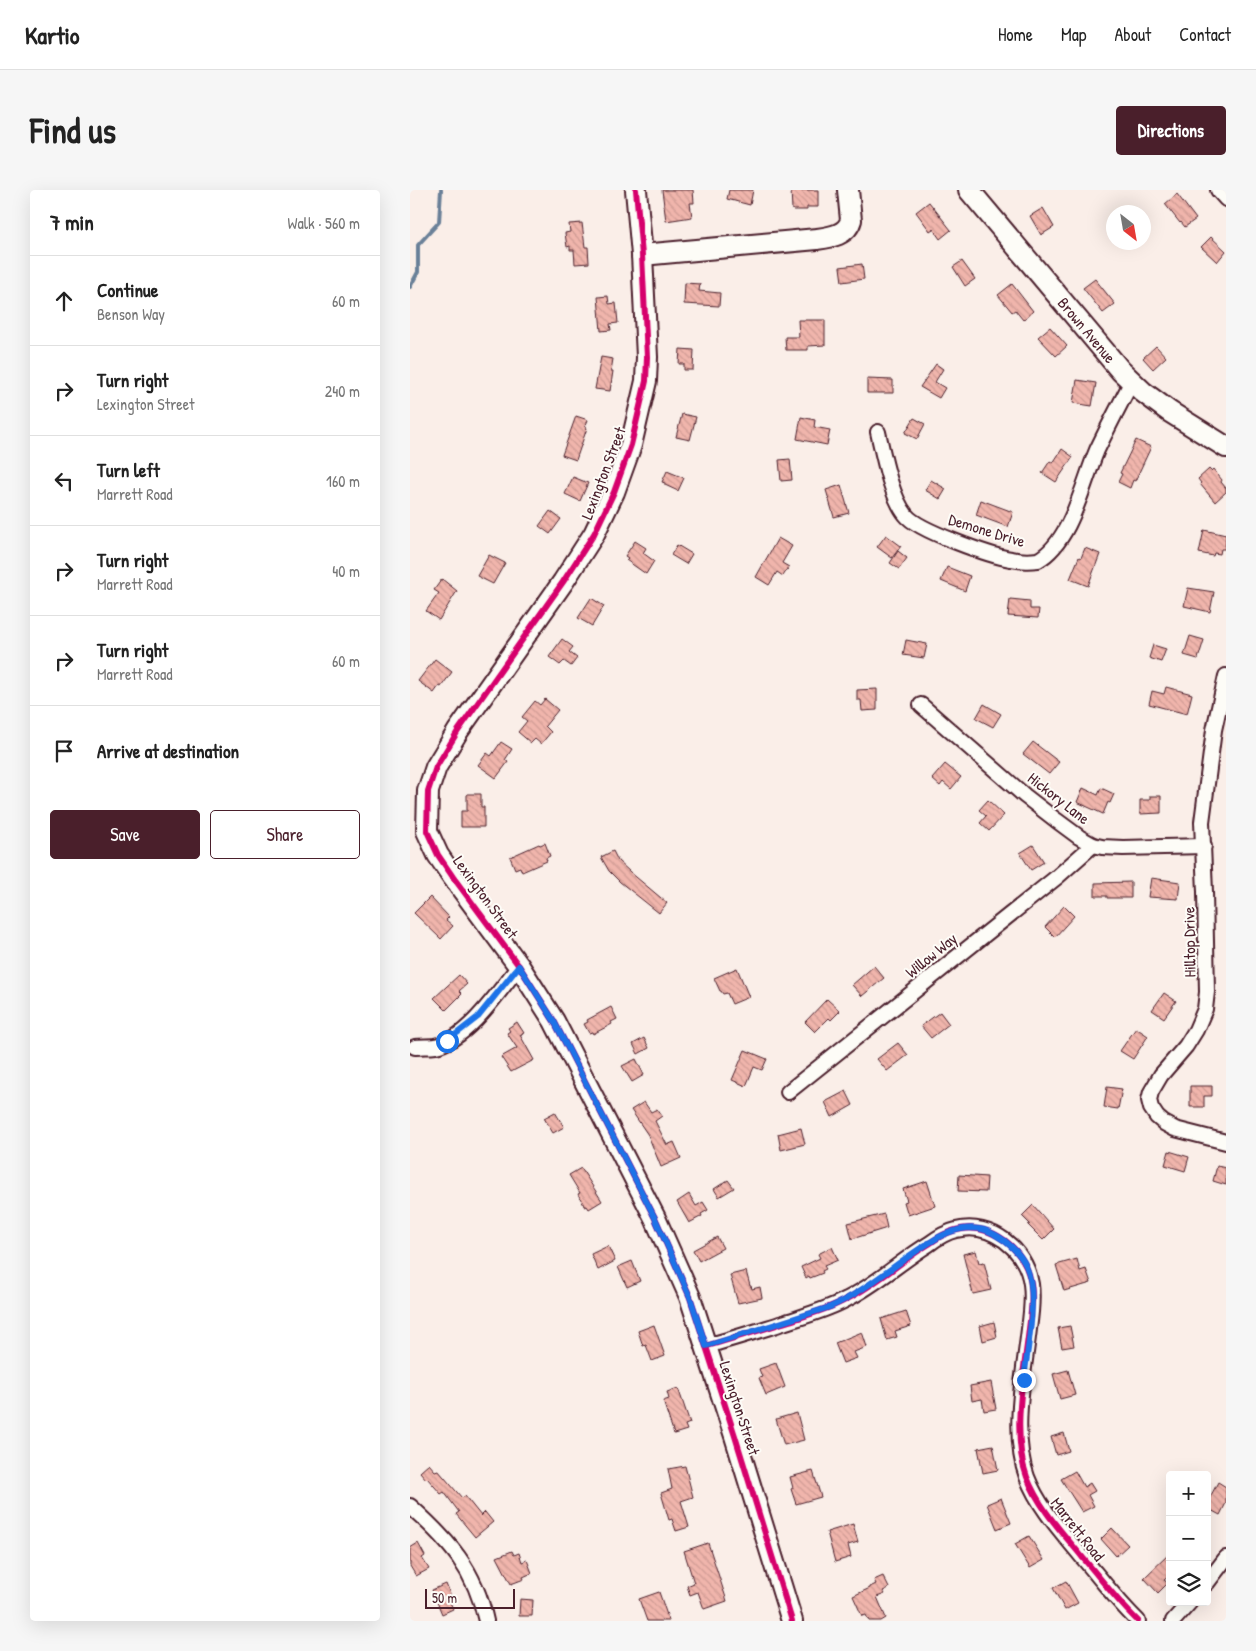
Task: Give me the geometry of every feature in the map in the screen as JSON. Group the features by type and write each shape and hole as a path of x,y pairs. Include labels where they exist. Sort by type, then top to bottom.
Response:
{"street":[{"name":"Lexington Street","path":"636,190 642,255 647,357 646,381 631,445 614,492 594,534 563,582 442,756 432,776 419,815 438,855 519,966 554,1021 655,1218 690,1297 792,1621"},
{"path":"642,255 834,236 843,232 850,225 848,190"},
{"name":"Brown Avenue","path":"969,190 1132,382 1170,412 1226,447"},
{"path":"1218,190 1226,199"},
{"name":"Demone Drive","path":"878,432 894,492 907,517 920,526 955,541 1010,559 1038,560 1053,549 1066,528 1098,447 1132,382"},
{"name":"Hilltop Drive","path":"1226,676 1214,730 1202,822 1207,992 1205,1009 1196,1030 1186,1046 1161,1075 1151,1092 1149,1100 1156,1117 1175,1129 1226,1142"},
{"name":"Hickory Lane","path":"921,705 1025,796 1079,837 1093,845 1123,848 1204,846"},
{"name":"Willow Way","path":"788,1092 1063,872 1093,845"},
{"path":"415,1047 436,1046 458,1034 478,1017 519,966"},
{"name":"Marrett Road","path":"706,1346 809,1314 848,1299 927,1245 956,1230 973,1228 989,1231 1002,1239 1014,1250 1026,1266 1031,1284 1032,1309 1019,1420 1020,1448 1026,1476 1051,1520 1122,1606 1138,1621"},
{"path":"410,1506 433,1527 459,1556 477,1591 486,1621"},
{"path":"1211,1578 1226,1558"},
{"path":"1173,1621 1186,1606"}],"building":[{"path":"662,190 693,190 694,203 690,203 692,217 666,221"},
{"path":"729,190 753,190 750,205 727,199"},
{"path":"791,190 818,190 818,207 807,207 807,210 793,210"},
{"path":"1177,194 1196,219 1185,227 1165,204"},
{"path":"929,202 951,230 940,239 933,229 930,231 916,212"},
{"path":"1043,208 1054,227 1041,235 1030,216"},
{"path":"582,223 585,247 588,247 589,263 575,264 574,250 570,250 570,246 567,247 565,233 570,232 569,224"},
{"path":"1211,237 1226,251 1217,262 1201,247"},
{"path":"962,261 975,279 965,286 953,267"},
{"path":"862,264 864,279 842,282 840,267"},
{"path":"1095,279 1115,304 1103,313 1083,288"},
{"path":"685,283 700,284 699,291 720,293 719,306 684,304"},
{"path":"1012,284 1033,311 1023,320 1015,310 1012,312 998,295"},
{"path":"608,296 609,304 616,303 618,323 610,324 611,330 601,331 598,297"},
{"path":"798,320 825,320 825,345 808,346 808,350 786,350 785,337 799,337"},
{"path":"1050,327 1067,346 1056,356 1038,337"},
{"path":"1156,346 1166,357 1153,369 1143,358"},
{"path":"680,349 694,350 693,370 684,370 684,364 679,364"},
{"path":"601,357 613,359 610,391 595,389"},
{"path":"936,364 943,369 935,382 945,388 939,398 920,387"},
{"path":"867,379 893,380 893,393 867,393"},
{"path":"1077,380 1096,383 1092,406 1073,403"},
{"path":"682,414 696,417 690,440 676,437"},
{"path":"576,416 588,420 576,460 562,455"},
{"path":"801,417 815,420 814,427 830,430 827,445 797,439"},
{"path":"914,418 925,424 917,439 905,433"},
{"path":"1136,440 1151,447 1130,488 1118,482 1122,474 1120,473"},
{"path":"1062,449 1073,457 1056,482 1042,473 1050,461 1053,463"},
{"path":"790,459 792,480 781,481 779,460"},
{"path":"1209,469 1211,471 1213,469 1226,488 1226,492 1215,502 1198,479"},
{"path":"667,471 684,478 678,491 662,482"},
{"path":"573,477 588,483 580,501 565,494"},
{"path":"931,480 946,489 940,499 925,490"},
{"path":"841,485 849,513 834,517 826,490"},
{"path":"981,500 1013,512 1008,527 976,515"},
{"path":"550,511 561,519 550,534 539,526"},
{"path":"1204,530 1226,535 1225,549 1221,549 1220,554 1214,553 1213,556 1199,553"},
{"path":"886,535 901,546 892,558 877,547"},
{"path":"778,538 792,546 782,563 789,567 783,576 777,572 769,585 756,577"},
{"path":"635,541 646,548 643,553 654,561 646,574 626,560 628,558 625,556"},
{"path":"677,545 692,554 686,564 671,555"},
{"path":"1085,548 1100,554 1088,586 1070,579"},
{"path":"898,551 907,558 899,569 890,563"},
{"path":"489,555 505,563 493,584 477,576"},
{"path":"947,567 970,576 965,591 941,581"},
{"path":"442,579 457,591 439,620 426,611 439,593 434,590"},
{"path":"1188,588 1214,592 1210,612 1184,606"},
{"path":"591,598 604,606 592,626 578,618"},
{"path":"1010,599 1030,601 1030,609 1039,609 1038,618 1008,616"},
{"path":"1190,636 1204,640 1198,659 1184,655"},
{"path":"562,639 573,647 569,652 577,658 571,666 564,661 560,665 549,657"},
{"path":"906,640 927,644 924,658 903,655"},
{"path":"1153,645 1166,649 1161,662 1149,658"},
{"path":"435,659 452,672 434,693 418,681"},
{"path":"1166,687 1192,694 1187,714 1149,704 1152,691 1164,694"},
{"path":"877,689 877,710 862,711 861,700 857,700 857,690"},
{"path":"545,699 558,710 545,726 551,732 541,744 535,739 531,743 518,732 527,721 522,717 535,701 540,705"},
{"path":"984,704 1001,714 993,727 976,718"},
{"path":"501,742 512,749 505,760 508,762 496,778 478,765 487,753 491,756"},
{"path":"1033,742 1059,762 1049,774 1023,754"},
{"path":"945,764 961,777 951,789 943,782 940,786 932,779"},
{"path":"1083,788 1098,795 1101,788 1114,794 1103,814 1077,802"},
{"path":"467,794 481,794 481,807 484,807 484,827 461,827 461,811 467,811"},
{"path":"1150,796 1161,796 1161,813 1140,814 1140,800 1150,800"},
{"path":"988,800 1004,815 989,831 980,823 986,816 979,810"},
{"path":"545,843 550,856 546,858 547,861 522,872 520,867 515,869 510,857"},
{"path":"1033,845 1044,862 1031,870 1020,853"},
{"path":"613,851 618,861 667,903 659,913 609,871 601,857"},
{"path":"1151,878 1180,882 1178,899 1148,897"},
{"path":"1131,882 1131,898 1095,896 1095,883"},
{"path":"430,897 449,917 446,920 453,926 441,939 414,913"},
{"path":"1064,906 1074,916 1055,937 1045,927"},
{"path":"874,966 884,978 862,996 852,985"},
{"path":"737,968 749,997 732,1004 727,993 723,994 720,991 714,978"},
{"path":"459,975 467,984 459,991 462,994 446,1010 434,998"},
{"path":"1164,993 1176,1001 1164,1018 1152,1010"},
{"path":"827,999 840,1011 831,1020 829,1018 815,1032 805,1022"},
{"path":"611,1007 617,1019 611,1022 612,1024 593,1034 592,1032 589,1033 584,1024 588,1022 587,1020"},
{"path":"940,1012 949,1024 931,1038 921,1026"},
{"path":"517,1022 524,1033 520,1035 534,1060 511,1072 501,1057 517,1048 507,1033 510,1031 508,1028"},
{"path":"1136,1028 1148,1036 1133,1059 1120,1051"},
{"path":"644,1038 649,1048 638,1054 633,1044"},
{"path":"898,1043 908,1055 887,1071 877,1059"},
{"path":"745,1050 767,1059 762,1070 754,1067 746,1086 732,1080"},
{"path":"636,1059 644,1075 632,1082 622,1066"},
{"path":"1190,1086 1212,1086 1212,1096 1204,1096 1204,1107 1190,1107"},
{"path":"1107,1087 1122,1089 1118,1109 1104,1107"},
{"path":"846,1091 853,1105 832,1117 825,1102"},
{"path":"644,1102 651,1112 657,1109 662,1116 655,1121 667,1145 674,1142 681,1158 661,1167 648,1135 631,1110"},
{"path":"555,1112 564,1127 553,1133 544,1118"},
{"path":"801,1128 805,1144 781,1150 778,1134"},
{"path":"1169,1151 1189,1157 1185,1171 1165,1165"},
{"path":"1217,1166 1226,1168 1226,1185 1213,1181"},
{"path":"581,1168 602,1201 589,1209 587,1206 585,1207 578,1194 580,1193 569,1175"},
{"path":"959,1175 987,1177 986,1192 958,1191"},
{"path":"728,1180 734,1188 719,1197 714,1189"},
{"path":"927,1181 935,1206 908,1215 904,1202 907,1201 903,1189"},
{"path":"689,1194 696,1206 703,1202 708,1210 701,1214 702,1216 689,1223 677,1202"},
{"path":"1033,1205 1054,1229 1043,1240 1022,1216"},
{"path":"884,1214 887,1228 852,1239 848,1223"},
{"path":"717,1237 723,1248 699,1261 693,1250"},
{"path":"608,1246 615,1261 598,1270 591,1254"},
{"path":"832,1247 838,1260 824,1266 826,1269 822,1271 823,1273 806,1278 801,1267 820,1258 818,1254"},
{"path":"976,1251 979,1263 984,1262 991,1290 973,1294 963,1254"},
{"path":"1077,1259 1080,1271 1086,1269 1091,1283 1064,1291 1056,1265"},
{"path":"632,1261 640,1281 627,1287 618,1267"},
{"path":"746,1271 750,1286 752,1289 760,1287 762,1298 738,1303 730,1275"},
{"path":"906,1311 911,1326 895,1331 897,1337 887,1340 881,1319"},
{"path":"994,1322 997,1337 983,1341 980,1326"},
{"path":"654,1325 665,1356 652,1361 646,1345 643,1346 638,1331"},
{"path":"1070,1326 1074,1346 1062,1348 1058,1328"},
{"path":"862,1332 867,1347 854,1352 857,1358 843,1363 835,1343"},
{"path":"776,1363 785,1387 766,1395 759,1378 762,1377 759,1369"},
{"path":"1068,1370 1075,1395 1060,1399 1053,1374"},
{"path":"991,1382 996,1409 984,1411 982,1399 972,1401 970,1386"},
{"path":"678,1388 690,1423 685,1425 687,1430 674,1434 663,1401 669,1399 667,1392"},
{"path":"797,1413 804,1440 784,1445 776,1419"},
{"path":"1064,1433 1069,1451 1056,1455 1051,1437"},
{"path":"993,1445 998,1470 983,1473 978,1448"},
{"path":"429,1464 435,1471 438,1470 462,1498 465,1496 481,1516 485,1512 493,1522 475,1537 456,1514 459,1512 444,1492 441,1494 420,1472"},
{"path":"685,1466 693,1497 681,1501 689,1527 676,1531 672,1519 669,1520 661,1493 672,1489 668,1469"},
{"path":"813,1471 821,1497 796,1504 791,1489 793,1488 790,1477"},
{"path":"1075,1471 1084,1487 1090,1483 1095,1491 1088,1495 1094,1506 1082,1512 1061,1479"},
{"path":"1218,1482 1226,1487 1226,1503 1220,1515 1211,1510 1211,1495"},
{"path":"1001,1498 1011,1523 997,1529 987,1504"},
{"path":"853,1524 858,1542 848,1545 851,1557 835,1562 827,1532"},
{"path":"1112,1528 1128,1545 1116,1556 1101,1539"},
{"path":"1029,1536 1044,1560 1030,1568 1015,1544"},
{"path":"418,1543 425,1556 422,1558 429,1569 416,1576 410,1566 410,1548"},
{"path":"708,1543 727,1601 704,1609 698,1592 690,1595 687,1586 694,1583 684,1551"},
{"path":"512,1551 514,1555 519,1553 522,1562 527,1560 532,1573 523,1577 524,1579 511,1584 497,1557"},
{"path":"1166,1557 1166,1578 1164,1580 1166,1585 1158,1593 1144,1578"},
{"path":"883,1576 889,1588 883,1591 885,1594 877,1597 886,1618 881,1621 869,1621 866,1615 862,1616 853,1596 876,1584 874,1580"},
{"path":"1066,1581 1078,1603 1065,1610 1053,1588"},
{"path":"446,1584 452,1599 449,1600 453,1609 442,1614 432,1590"},
{"path":"659,1592 669,1621 647,1621 639,1599"},
{"path":"520,1599 533,1600 532,1616 519,1616"}],"waterway":[{"path":"410,287 418,272 418,245 439,222 441,190"}],"cycle path":[{"path":"636,190 642,255 647,357 646,381 631,445 614,492 594,534 563,582 458,731 436,767 428,791 427,831 438,855 519,966 554,1021 655,1218 690,1297 792,1621"},
{"path":"706,1346 823,1310 839,1303 869,1286 935,1240 953,1231 969,1228 982,1230 1005,1240 1022,1260 1028,1271 1032,1289 1019,1423 1022,1460 1027,1477 1038,1499 1052,1519 1138,1621"}],"route":[{"path":"447,1041 478,1017 519,966 554,1021 655,1218 690,1297 706,1346 737,1338 830,1307 848,1299 940,1237 956,1230 973,1228 989,1231 1002,1239 1014,1250 1026,1266 1031,1284 1032,1309 1024,1380"}]}
